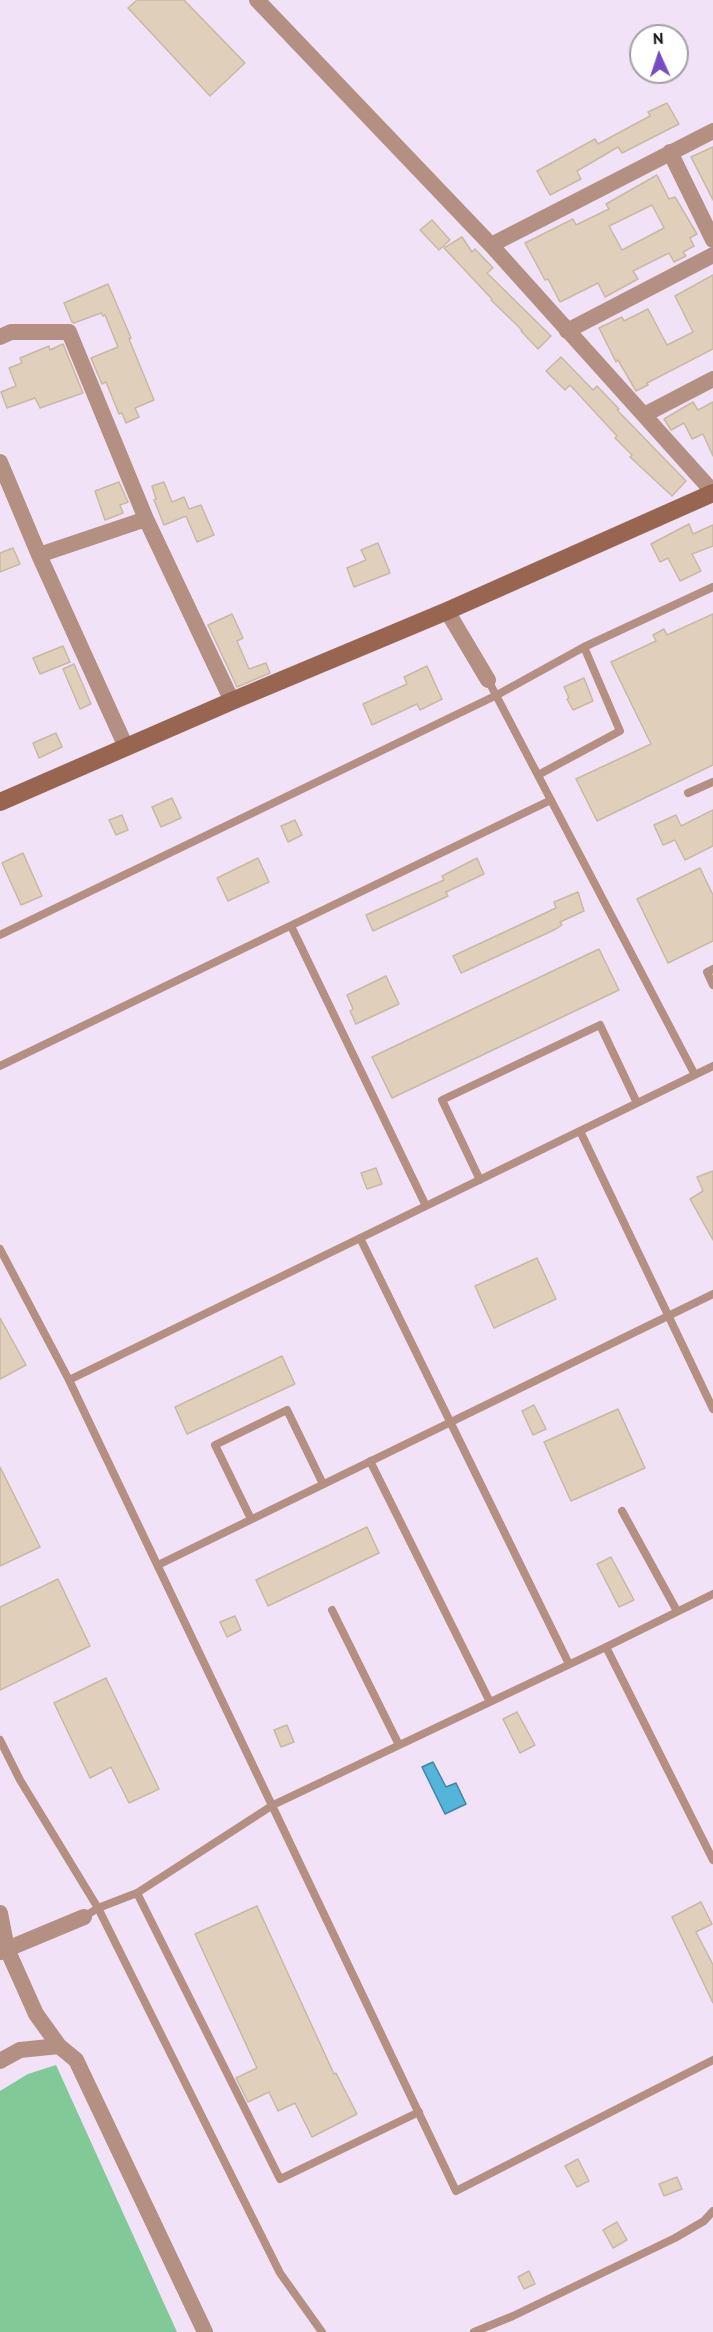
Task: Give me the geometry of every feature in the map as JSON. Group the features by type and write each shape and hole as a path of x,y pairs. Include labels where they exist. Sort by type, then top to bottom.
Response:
{"street":[{"path":"0,802 447,611 713,492 492,245 257,0"},
{"path":"492,245 713,131"},
{"path":"670,153 713,240"},
{"path":"567,331 713,255"},
{"path":"0,337 11,332 69,332 146,519 232,701"},
{"path":"644,415 713,379"},
{"path":"0,462 39,555 126,747"},
{"path":"39,555 146,519"},
{"path":"447,611 488,680"},
{"path":"3,1951 91,1912"},
{"path":"0,1913 3,1951 36,2014 59,2046 76,2060 205,2332"},
{"path":"0,2061 20,2050 59,2046"}],"lane":[{"path":"0,935 496,695 584,647 713,587"},
{"path":"538,775 620,731 584,647"},
{"path":"488,680 695,1075"},
{"path":"688,794 713,782"},
{"path":"0,1066 551,800"},
{"path":"291,926 426,1206"},
{"path":"713,969 707,972 713,985"},
{"path":"480,1180 442,1100 600,1025 637,1103"},
{"path":"69,1380 713,1066"},
{"path":"580,1131 713,1409"},
{"path":"360,1238 570,1664"},
{"path":"0,1249 69,1380 456,2191 713,2060"},
{"path":"158,1565 713,1294"},
{"path":"251,1519 215,1445 287,1410 323,1484"},
{"path":"370,1461 490,1702"},
{"path":"622,1510 677,1611"},
{"path":"91,1912 137,1893 273,1804 713,1594"},
{"path":"332,1610 399,1745"},
{"path":"606,1647 713,1860"},
{"path":"0,1740 280,2273 322,2332"},
{"path":"137,1893 280,2179 419,2112"},
{"path":"474,2332 513,2316 675,2238 704,2221 713,2211"}],"green space":[{"path":"56,2065 177,2332 0,2332 0,2091 28,2074"}],"water":[{"path":"433,1762 446,1787 456,1783 466,1804 445,1814 422,1767"}],"building":[{"path":"137,0 184,0 245,63 210,96 128,8"},
{"path":"667,103 679,124 622,153 618,147 577,171 581,179 550,195 537,171 595,139 598,144 650,116 648,112"},
{"path":"713,147 713,200 691,157"},
{"path":"657,175 669,199 675,197 697,234 690,238 694,246 683,252 686,256 674,262 669,253 633,271 638,279 605,297 598,283 560,302 525,243 573,219 576,225 609,209 606,204","holes":["652,205 664,228 622,250 609,226"]},
{"path":"432,220 450,240 439,250 420,230"},
{"path":"462,237 472,252 475,249 493,268 487,273 551,336 538,349 444,248"},
{"path":"713,275 713,349 636,391 618,360 616,362 599,328 622,317 624,321 648,309 667,345 693,332 675,296"},
{"path":"108,284 154,400 135,408 139,417 126,423 122,413 119,414 106,382 102,384 91,358 118,347 105,315 101,313 74,323 64,303"},
{"path":"63,344 83,393 40,408 35,398 7,408 1,392 16,386 9,368 22,363 20,358 49,346 50,350"},
{"path":"561,357 593,390 597,386 619,409 617,410 686,481 672,496 630,457 632,455 615,438 617,436 570,385 565,390 546,371"},
{"path":"693,402 698,410 713,402 713,456 703,434 692,439 684,423 671,430 664,419"},
{"path":"119,482 128,502 120,505 123,513 105,520 95,491"},
{"path":"164,482 172,502 184,497 189,509 201,505 214,535 197,542 186,516 164,525 154,500 156,499 152,486"},
{"path":"689,524 693,534 713,525 713,546 692,554 701,571 680,581 668,558 660,562 651,544"},
{"path":"378,543 390,573 354,587 347,568 366,560 361,550"},
{"path":"13,548 20,564 0,572 0,553"},
{"path":"232,614 243,638 237,641 249,669 266,663 270,673 237,687 208,625"},
{"path":"713,614 713,765 597,821 576,779 651,744 611,662 656,641 653,635 664,629 667,635"},
{"path":"63,646 70,662 40,674 33,658"},
{"path":"74,664 91,704 80,709 63,669"},
{"path":"427,666 442,699 420,710 417,704 372,725 363,704 407,684 404,677"},
{"path":"584,678 593,701 573,710 564,687"},
{"path":"56,733 62,747 39,758 33,743"},
{"path":"172,798 181,818 161,827 152,807"},
{"path":"713,810 713,846 685,860 675,840 663,845 654,825 676,815 681,826"},
{"path":"122,815 128,830 116,835 109,820"},
{"path":"295,820 302,835 288,842 281,826"},
{"path":"23,853 42,896 21,905 2,863"},
{"path":"258,858 269,882 228,901 217,878"},
{"path":"477,858 484,874 446,892 448,896 373,931 366,915 444,880 442,876"},
{"path":"700,868 713,895 713,941 668,963 637,899"},
{"path":"578,892 584,911 560,922 562,925 556,929 461,973 453,956 556,908 554,902"},
{"path":"599,949 619,990 392,1098 372,1057"},
{"path":"386,976 399,1004 356,1024 350,1011 353,1009 347,995"},
{"path":"376,1168 382,1184 367,1189 361,1173"},
{"path":"713,1171 713,1240 690,1199 703,1191 697,1177"},
{"path":"537,1258 556,1299 494,1328 475,1286"},
{"path":"0,1318 26,1365 0,1379"},
{"path":"282,1356 295,1384 187,1434 175,1407"},
{"path":"534,1405 546,1429 533,1435 522,1411"},
{"path":"618,1409 645,1468 571,1501 544,1442"},
{"path":"0,1467 40,1547 0,1566"},
{"path":"367,1527 379,1553 268,1606 256,1580"},
{"path":"611,1557 634,1600 619,1607 597,1564"},
{"path":"58,1579 90,1646 0,1690 0,1607"},
{"path":"235,1616 241,1630 227,1637 220,1622"},
{"path":"106,1678 159,1789 129,1803 111,1767 90,1778 54,1703"},
{"path":"517,1712 535,1745 520,1753 503,1719"},
{"path":"287,1725 294,1742 281,1747 274,1730"},
{"path":"701,1902 712,1924 696,1932 713,1965 713,2003 672,1917"},
{"path":"257,1906 334,2074 336,2073 357,2114 312,2137 295,2103 278,2111 269,2092 248,2102 236,2078 257,2068 195,1934"},
{"path":"578,2159 589,2181 577,2187 565,2166"},
{"path":"677,2177 682,2189 664,2196 659,2184"},
{"path":"617,2222 627,2240 613,2248 603,2230"},
{"path":"529,2271 535,2284 524,2289 518,2277"}]}
